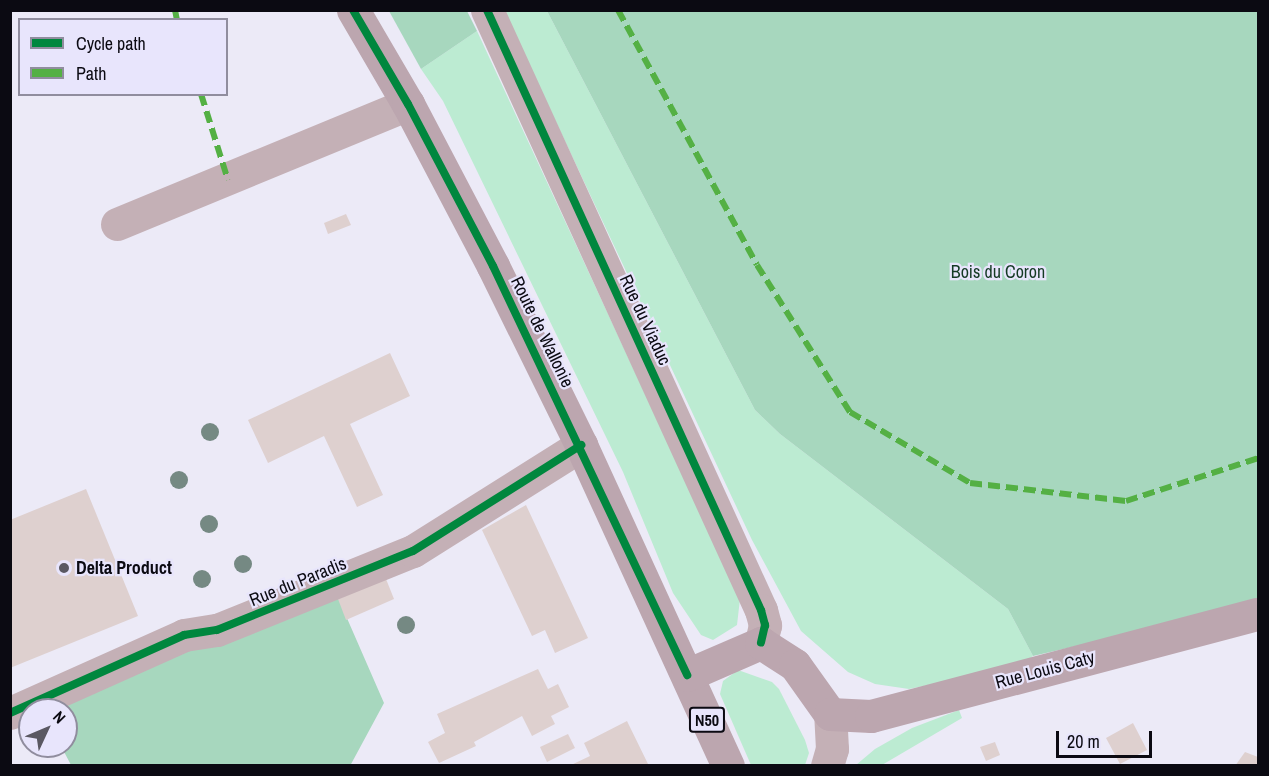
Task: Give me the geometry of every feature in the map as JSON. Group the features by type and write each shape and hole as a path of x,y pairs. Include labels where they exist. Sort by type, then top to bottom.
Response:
{"main road":[{"name":"Route de Wallonie","path":"353,10 408,104 581,445 728,765"},
{"name":"Rue Louis Caty","path":"830,714 871,716 1258,614"},
{"path":"687,675 761,644 795,665 830,714"}],"street":[{"name":"Rue du Viaduc","path":"488,10 761,610 765,625 761,644"},
{"path":"117,224 408,104"},
{"name":"Rue du Paradis","path":"10,713 184,635 217,630 413,551 581,445"},
{"path":"827,765 831,749 830,714"}],"green space":[{"path":"389,11 467,11 477,31 421,69"},
{"path":"504,11 547,11 755,410 780,434 1008,609 1033,656 1021,666 909,689 875,684 848,672 801,631 752,540"},
{"name":"Bois du Coron","path":"547,11 1258,11 1258,604 1033,656 1008,609 780,434 755,410"},
{"path":"477,31 740,599 737,625 713,640 701,635 673,593 623,472 443,101 421,69"},
{"path":"336,593 384,703 350,766 71,765 67,758 78,758 78,698 68,698 185,643"},
{"path":"738,670 772,682 779,689 805,740 809,753 805,765 751,765 720,694 723,681"},
{"path":"959,710 962,718 882,765 856,765 875,749 912,728"}],"building":[{"path":"346,214 351,225 328,234 324,223"},
{"path":"390,353 410,396 350,424 383,495 357,507 324,436 268,463 248,420"},
{"name":"Delta Product","path":"86,489 138,616 10,668 10,520"},
{"path":"526,505 588,638 555,653 545,630 532,636 482,530"},
{"path":"386,579 394,599 346,620 338,599"},
{"path":"538,669 548,689 558,684 569,707 551,716 555,724 532,736 522,716 474,742 476,746 439,763 428,742 445,733 437,714"},
{"path":"627,721 649,766 569,766 590,756 584,743"},
{"path":"1133,723 1147,750 1120,764 1106,738"},
{"path":"568,734 575,748 547,762 540,747"},
{"path":"995,742 1000,755 986,761 980,747"},
{"path":"1245,752 1258,757 1258,766 1235,766"}],"marked path":[{"path":"175,10 177,18"},
{"path":"618,10 757,265 850,412 970,483 1126,501 1258,458"},
{"path":"202,96 228,180"}],"cycle path":[{"path":"353,10 408,104 493,266 687,675"},
{"path":"487,10 761,610 765,625 761,643"},
{"path":"10,713 184,635 217,630 413,551 581,445"}],"place":[{"name":"Delta Product","path":"64,568"}]}
